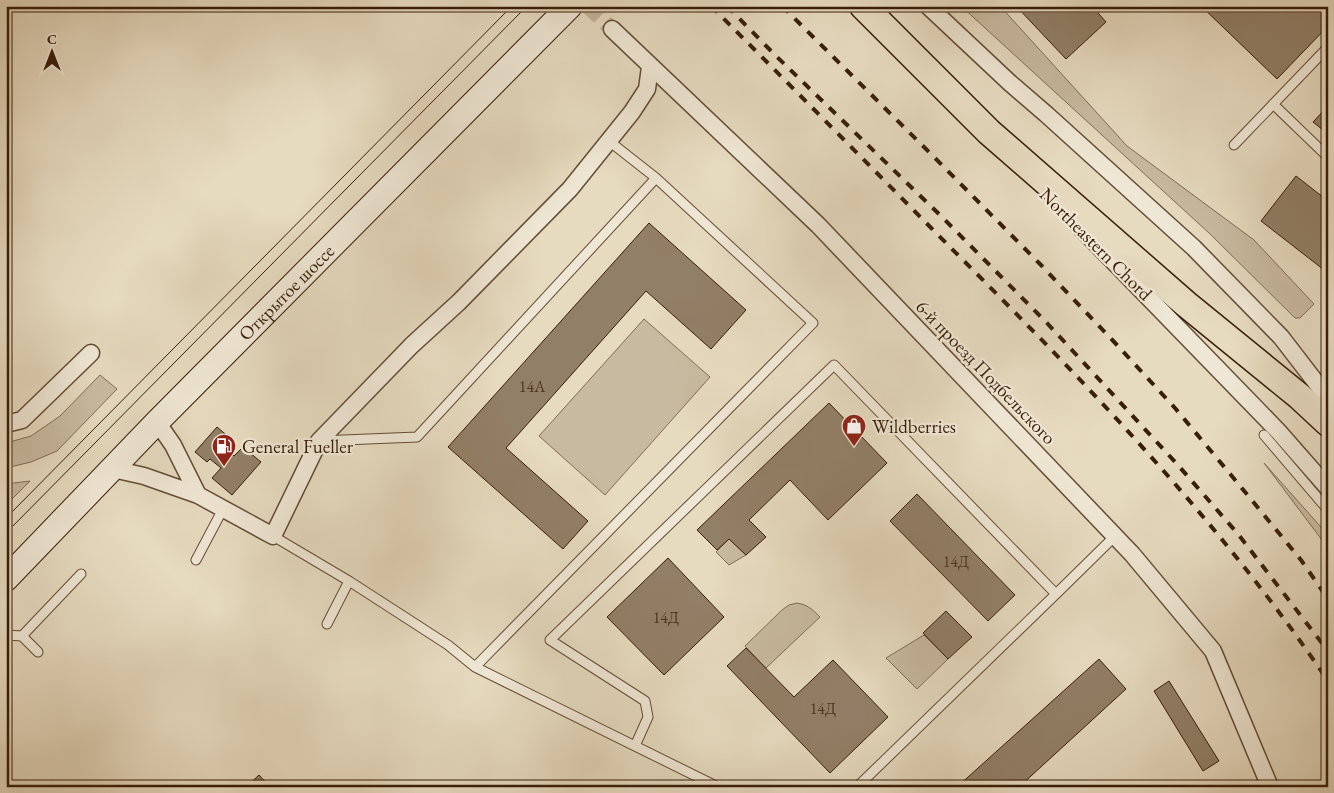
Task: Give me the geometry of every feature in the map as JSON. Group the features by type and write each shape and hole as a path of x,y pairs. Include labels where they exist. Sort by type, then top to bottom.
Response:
{"main road":[{"name":"Открытое шоссе","path":"6,579 157,422 570,6"},
{"name":"Northeastern Chord","path":"863,6 989,132 1186,304 1299,396 1328,423"}],"street":[{"name":"Northeastern Chord","path":"857,6 1124,271 1278,431 1328,488"},
{"path":"928,6 1010,83 1194,248 1281,337 1328,398"},
{"name":"6-й проезд Подбельского","path":"612,29 818,225 1132,554 1213,651 1270,787"},
{"path":"113,469 144,476 198,495 272,536 319,441 412,345 459,302 570,189 632,112 647,89 650,67"},
{"path":"6,424 22,420 91,353"},
{"path":"157,422 173,445 198,495"}],"lane":[{"path":"1234,144 1328,47"},
{"path":"1272,104 1328,157"},
{"path":"475,667 813,323 656,178 609,141"},
{"path":"319,441 417,437 656,178"},
{"path":"635,746 648,717 645,701 550,640 834,365 1056,594"},
{"path":"1264,435 1328,510"},
{"path":"196,560 223,508"},
{"path":"272,536 349,581 448,645 475,667 718,787"},
{"path":"857,787 1115,536"},
{"path":"22,636 81,574"},
{"path":"327,624 349,581"},
{"path":"6,635 22,636 38,652"}],"shaded area":[{"path":"961,6 1000,6 1127,146 1254,240 1314,304 1300,318 1295,318 1209,233"},
{"path":"644,319 710,377 605,495 539,436"},
{"path":"100,375 117,389 57,451 31,462 6,468 6,443 31,436 60,416"},
{"path":"1264,463 1328,535 1328,548"},
{"path":"30,481 6,505 6,484"},
{"path":"729,539 746,555 729,565 716,552"},
{"path":"797,603 810,608 820,617 766,668 745,646 782,610 789,605"},
{"path":"924,635 948,659 917,689 886,658"}],"building":[{"path":"1016,6 1092,6 1106,22 1066,59"},
{"path":"1201,6 1328,6 1328,26 1277,79"},
{"path":"1328,106 1328,134 1313,122"},
{"path":"1296,176 1328,201 1328,273 1261,221"},
{"path":"649,223 746,310 711,349 646,291 506,448 588,521 563,549 448,447"},
{"path":"829,403 887,463 828,520 790,480 749,520 766,537 746,555 729,539 717,550 697,530"},
{"path":"217,427 230,438 223,446 234,456 243,447 261,462 232,495 212,478 221,468 210,459 207,462 195,452"},
{"path":"917,494 1015,595 988,621 890,521"},
{"path":"668,558 724,617 664,675 607,617"},
{"path":"946,611 972,637 948,659 923,633"},
{"path":"746,648 794,697 833,660 888,717 830,773 727,666"},
{"path":"1099,659 1126,689 1019,787 957,787"},
{"path":"1169,681 1219,761 1203,771 1154,691"},
{"path":"259,775 270,787 246,787"}],"tunnel":[{"path":"588,6 612,29"}],"tram line":[{"path":"6,518 512,6"},
{"path":"6,533 527,6"}],"railway":[{"path":"711,6 999,296 1100,401 1242,564 1328,681"},
{"path":"727,6 1047,323 1177,464 1238,534 1328,651"},
{"path":"782,6 1040,264 1117,345 1175,408 1236,481 1301,560 1328,599"}],"place":[{"name":"Wildberries","path":"854,447"},
{"name":"General Fueller","path":"224,467"}]}
